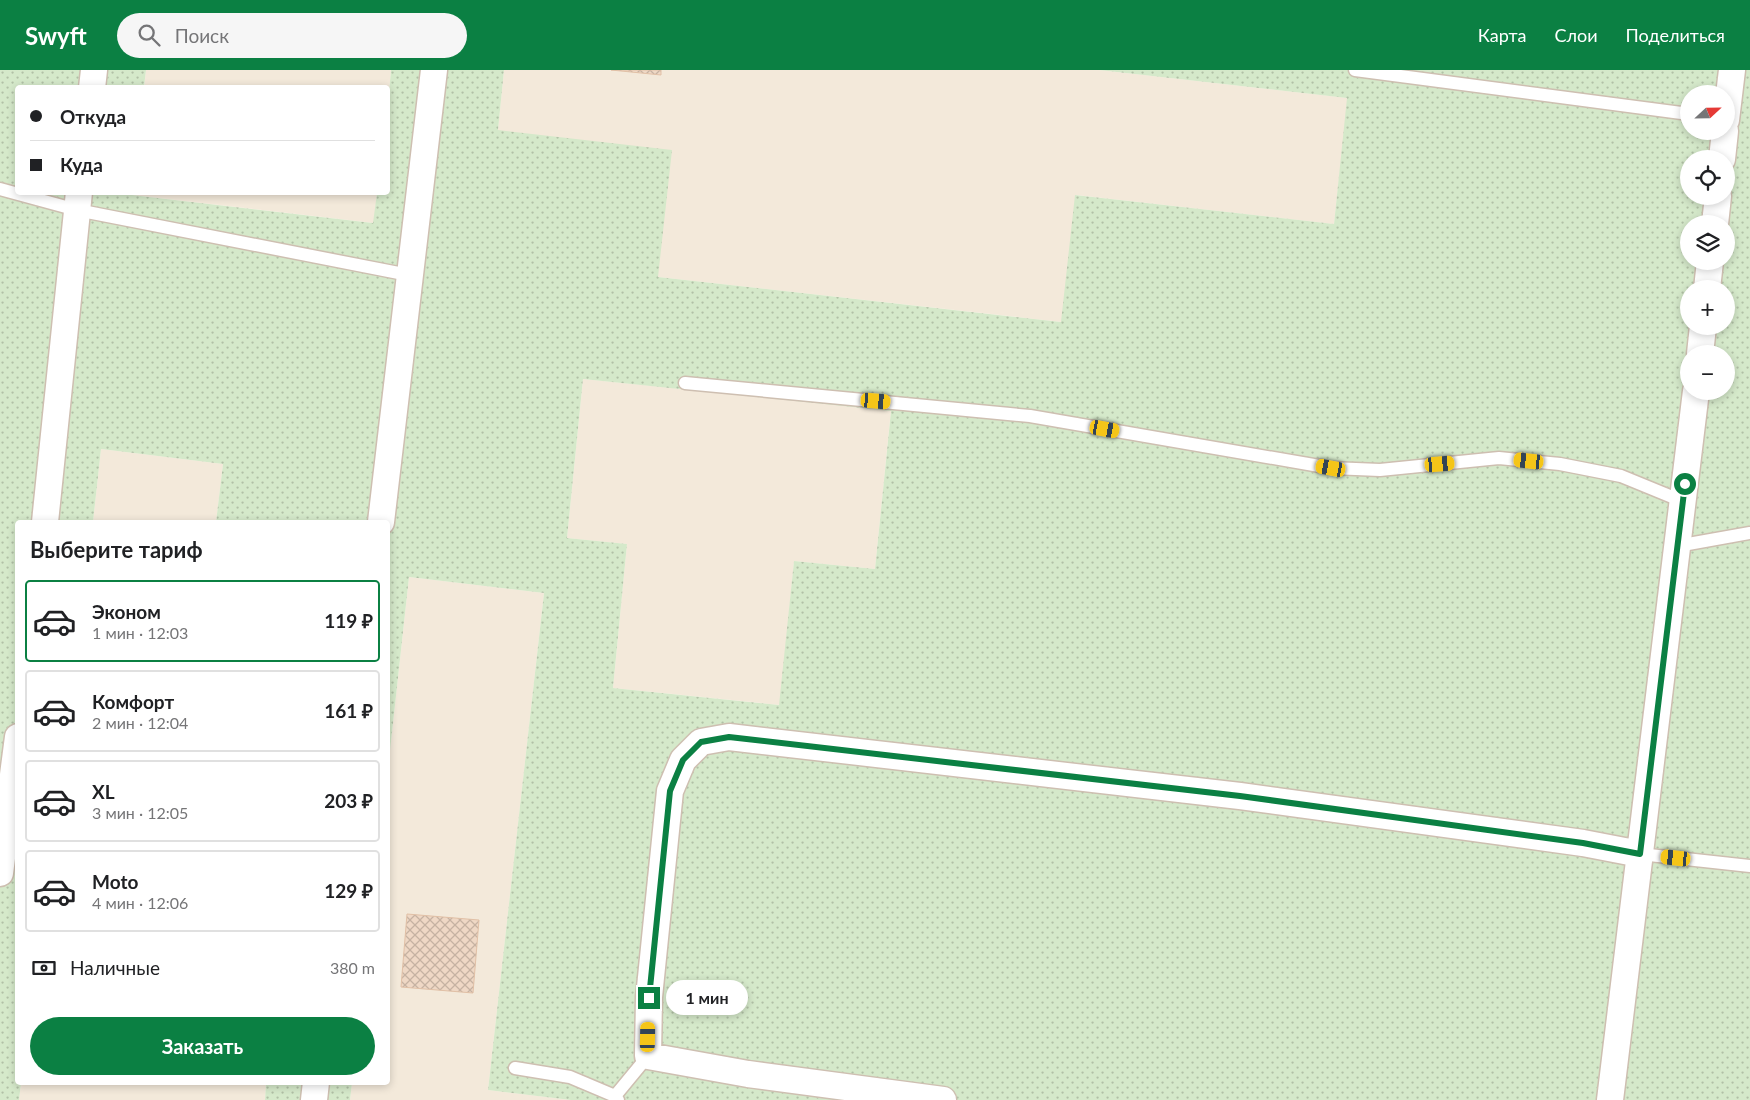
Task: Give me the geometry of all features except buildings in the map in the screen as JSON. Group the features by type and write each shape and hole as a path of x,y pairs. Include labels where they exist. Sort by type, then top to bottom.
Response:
{"street":[{"path":"92,85 94,70"},
{"path":"381,520 434,70"},
{"path":"1730,85 1732,70"},
{"path":"45,520 78,201"},
{"path":"1610,1100 1695,400"},
{"path":"943,1100 748,1074 648,1056 649,998 670,791 683,760 701,742 729,737 1240,796 1583,843 1640,854"},
{"path":"0,873 15,760"},
{"path":"314,1100 316,1085"}],"lane":[{"path":"1355,70 1680,113"},
{"path":"0,189 15,191"},
{"path":"39,195 78,201 409,275"},
{"path":"685,383 1030,416 1331,468 1380,470 1499,458 1560,464 1621,476 1682,502"},
{"path":"1677,546 1750,533"},
{"path":"1640,854 1750,866"},
{"path":"515,1068 570,1077 616,1098 648,1056"}],"shaded area":[{"path":"146,70 391,70 390,85 144,85"},
{"path":"504,70 1099,70 1348,98 1334,224 1076,195 1062,322 658,277 498,130"},
{"path":"132,195 377,195 374,223"},
{"path":"583,379 891,410 875,569 794,561 780,705 613,688 627,544 567,538"},
{"path":"101,449 223,464 216,520 93,520"},
{"path":"409,577 544,593 488,1090 571,1100 350,1100 352,1085 390,1085 390,751"},
{"path":"21,1085 266,1085 265,1100 19,1100"}],"green space":[{"path":"0,70 146,70 144,85 15,85 15,195 132,195 373,223 377,195 390,195 391,70 504,70 498,130 672,150 658,277 1061,322 1075,195 1334,224 1347,98 1099,70 1750,70 1750,1100 571,1100 488,1090 544,593 409,577 390,751 390,520 216,520 223,464 101,449 93,520 15,520 15,1085 21,1085 19,1100 0,1100","holes":["583,379 891,411 875,569 794,561 779,705 613,688 627,544 567,538"]},
{"path":"266,1085 352,1085 350,1100 265,1100"}],"route":[{"path":"649,998 670,791 683,760 701,742 729,737 1240,796 1583,843 1640,854 1685,484"}]}
